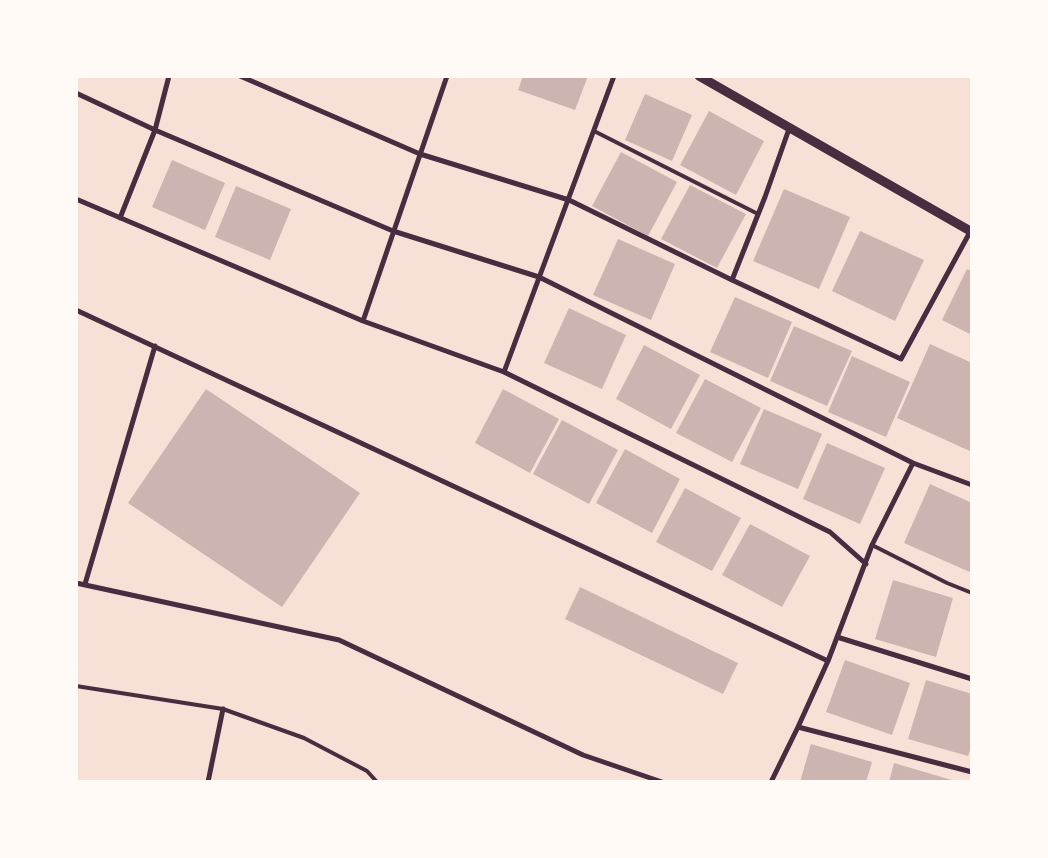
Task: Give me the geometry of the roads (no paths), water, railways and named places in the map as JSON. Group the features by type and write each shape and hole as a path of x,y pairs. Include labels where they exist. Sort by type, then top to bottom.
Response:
{"street":[{"path":"120,218 155,130 170,76"},
{"path":"240,76 420,154 569,200 732,280 901,359 971,232 699,76"},
{"path":"362,321 446,76"},
{"path":"504,372 614,76"},
{"path":"76,93 155,130 394,231 539,277 913,463 972,485"},
{"path":"732,280 789,129"},
{"path":"76,198 362,321 504,372 830,532 866,564"},
{"path":"76,310 828,661"},
{"path":"85,584 155,346"},
{"path":"771,782 828,661 872,545 913,463"},
{"path":"76,583 339,640 583,755 662,782"},
{"path":"837,637 972,679"},
{"path":"208,782 223,709"},
{"path":"798,727 972,772"}],"lane":[{"path":"594,131 758,214"},
{"path":"872,545 947,583 972,592"},
{"path":"76,686 223,709 304,738 367,771 377,782"}]}
